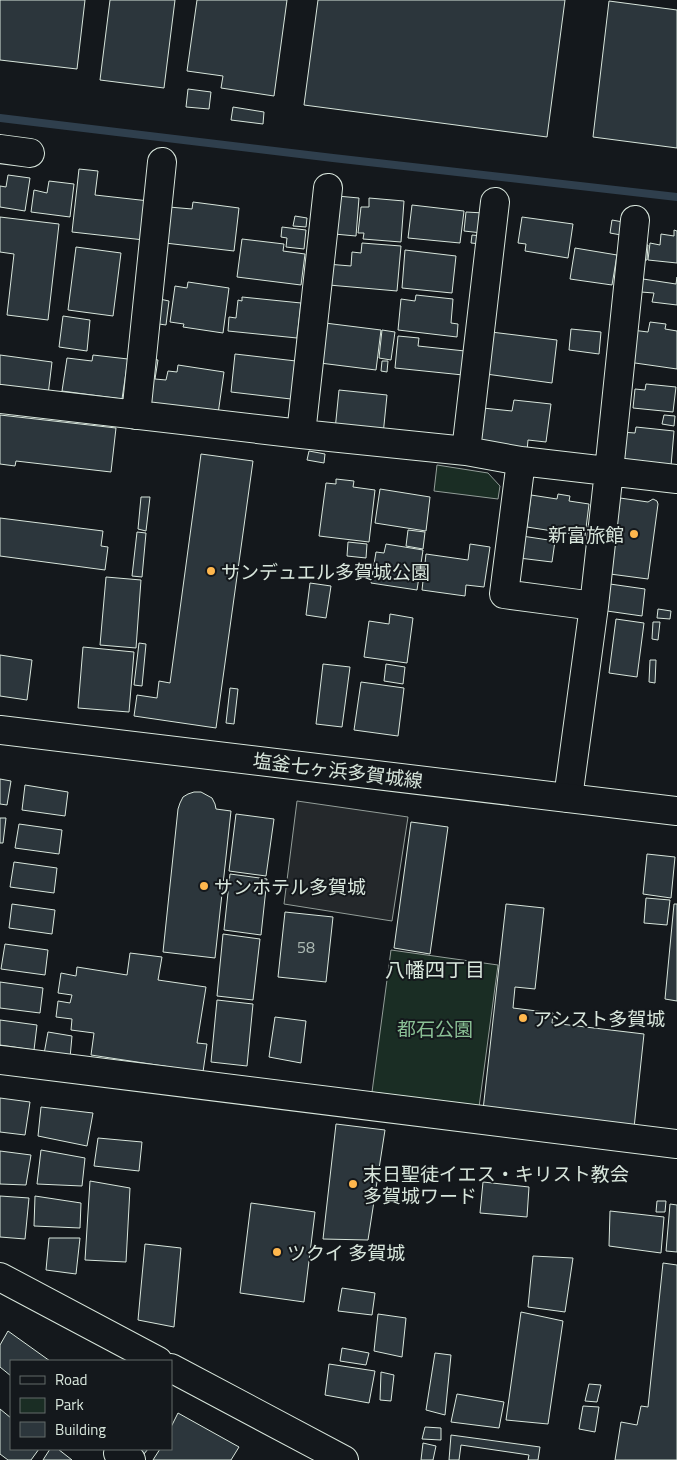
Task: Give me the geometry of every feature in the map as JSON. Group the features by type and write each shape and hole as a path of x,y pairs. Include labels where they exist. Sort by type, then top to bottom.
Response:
{"street":[{"path":"0,150 30,153"},
{"path":"136,415 162,162"},
{"path":"301,434 328,188"},
{"path":"466,451 495,202"},
{"path":"568,798 594,606 635,220"},
{"path":"0,399 466,451 521,461 677,479"},
{"path":"521,461 504,594 594,606"},
{"name":"塩釜七ヶ浜多賀城線","path":"0,730 677,811"},
{"path":"0,1060 677,1144"},
{"path":"0,1277 156,1360"},
{"path":"172,1369 344,1460"}],"green space":[{"path":"437,465 488,473 500,486 498,499 434,491"},
{"name":"都石公園","path":"391,950 498,965 479,1107 372,1092"}],"shaded area":[{"path":"297,801 408,817 392,921 284,904"}],"building":[{"path":"0,0 85,0 77,69 0,60"},
{"path":"110,0 175,0 164,88 100,80"},
{"path":"197,0 287,0 274,96 221,88 223,76 187,71"},
{"path":"318,0 565,0 547,137 304,105"},
{"path":"609,1 677,10 677,148 593,137"},
{"path":"188,89 211,92 209,109 186,107"},
{"path":"233,107 264,112 263,124 231,120"},
{"path":"79,169 98,171 95,195 149,201 144,240 72,232"},
{"path":"8,175 30,178 25,211 0,207 0,186 6,187"},
{"path":"49,181 74,184 70,217 31,212 34,190 47,193"},
{"path":"337,196 359,198 356,236 334,234"},
{"path":"369,198 404,201 401,242 363,239 364,233 358,233 361,207 369,207"},
{"path":"193,202 239,208 234,251 165,243 169,207 192,209"},
{"path":"412,205 464,211 460,243 408,238"},
{"path":"466,212 484,213 482,233 464,231"},
{"path":"295,216 307,218 306,227 293,226"},
{"path":"0,217 59,224 48,320 7,315 14,254 0,252"},
{"path":"522,217 573,224 568,258 525,251 526,244 518,243"},
{"path":"612,220 623,222 621,235 610,233"},
{"path":"282,227 306,230 304,249 286,247 287,238 281,237"},
{"path":"674,230 677,231 677,263 648,260 650,243 660,245 661,234 674,236"},
{"path":"472,235 482,236 481,244 471,243"},
{"path":"242,239 284,244 283,251 305,254 301,285 237,277"},
{"path":"362,243 401,246 397,291 329,285 327,264 351,266 352,252 361,253"},
{"path":"641,244 648,245 647,260 640,260"},
{"path":"76,247 121,253 113,316 68,310"},
{"path":"575,248 617,255 612,285 570,279"},
{"path":"405,250 456,256 452,293 402,288"},
{"path":"677,277 677,305 652,302 654,293 641,292 643,279 676,284"},
{"path":"188,282 229,288 223,333 183,327 184,324 170,322 175,286 187,288"},
{"path":"416,295 453,299 451,323 458,324 457,337 398,330 401,299 415,301"},
{"path":"242,297 301,303 297,338 228,331 229,317 236,318 238,300 242,301"},
{"path":"155,298 169,301 166,325 152,323"},
{"path":"63,316 90,320 87,351 59,347"},
{"path":"650,322 666,324 665,329 677,331 677,369 628,362 632,330 648,332"},
{"path":"325,323 381,330 376,370 320,363"},
{"path":"571,329 601,332 599,354 569,350"},
{"path":"382,330 395,332 391,360 379,358"},
{"path":"491,332 557,340 552,383 486,374"},
{"path":"398,336 419,338 418,346 465,351 463,375 395,368"},
{"path":"235,354 296,361 291,399 231,392"},
{"path":"0,355 52,362 48,395 0,389"},
{"path":"93,355 128,359 122,399 62,391 67,358 92,361"},
{"path":"148,358 158,360 155,379 166,380 168,371 177,372 178,365 224,372 218,414 149,403"},
{"path":"382,361 388,361 387,372 381,371"},
{"path":"646,384 676,387 673,412 633,408 635,389 645,390"},
{"path":"339,390 387,395 383,435 335,430"},
{"path":"514,400 551,404 546,442 528,440 527,451 479,445 483,408 512,411"},
{"path":"0,415 116,428 111,472 16,461 15,466 0,464"},
{"path":"664,415 675,416 674,426 662,424"},
{"path":"636,427 674,431 671,466 618,460 621,432 635,433"},
{"path":"309,451 325,454 324,463 307,460"},
{"name":"サンデュエル多賀城公園","path":"201,454 253,461 216,728 134,716 137,695 157,698 159,681 170,683"},
{"path":"336,479 354,481 353,487 375,490 369,542 319,536 326,483 336,484"},
{"path":"380,489 430,497 426,531 375,523"},
{"path":"558,494 570,496 569,501 589,504 585,536 527,527 531,495 557,499"},
{"path":"141,497 150,497 146,531 138,529"},
{"path":"620,498 648,502 653,499 657,501 648,579 610,574"},
{"path":"0,518 103,531 101,546 108,547 105,570 0,556"},
{"path":"408,530 425,532 423,549 406,546"},
{"path":"137,532 146,533 142,577 132,576"},
{"path":"522,536 555,541 552,562 519,558"},
{"path":"348,542 367,544 366,558 347,556"},
{"path":"386,544 423,550 417,590 371,583 376,552 384,553"},
{"path":"470,544 490,547 484,587 466,585 465,596 422,590 426,554 468,560"},
{"path":"106,577 141,580 136,648 100,645"},
{"path":"310,583 331,586 326,618 306,615"},
{"path":"603,583 645,589 642,616 600,610"},
{"path":"658,609 671,611 670,619 657,618"},
{"path":"390,614 413,618 407,663 364,657 369,621 389,624"},
{"path":"616,619 644,623 637,677 609,673"},
{"path":"653,622 660,622 658,640 652,639"},
{"path":"139,643 146,644 142,686 134,685"},
{"path":"83,647 134,652 129,712 78,708"},
{"path":"0,655 32,660 27,700 0,696"},
{"path":"650,660 656,660 655,683 649,682"},
{"path":"323,664 350,667 342,727 316,724"},
{"path":"386,664 405,667 403,684 384,681"},
{"path":"361,682 404,688 398,736 354,730"},
{"path":"230,688 238,689 234,724 226,723"},
{"path":"0,779 11,781 7,805 0,804"},
{"path":"25,785 68,792 65,816 22,810"},
{"path":"194,792 201,792 212,798 216,809 231,811 215,958 163,952 178,809 183,797"},
{"path":"236,814 274,819 266,876 229,871"},
{"path":"0,818 6,818 3,843 0,843"},
{"path":"411,822 448,827 430,954 394,948"},
{"path":"19,824 62,830 59,854 15,848"},
{"path":"647,854 675,857 671,898 643,894"},
{"path":"14,862 57,868 54,893 10,887"},
{"path":"230,874 267,879 261,935 224,930"},
{"path":"646,898 670,900 667,925 644,923"},
{"path":"12,904 55,910 52,934 9,928"},
{"name":"アシスト多賀城","path":"506,904 544,908 535,989 515,987 513,1008 553,1013 552,1023 644,1034 634,1128 483,1110"},
{"path":"674,904 677,904 677,1001 665,999"},
{"path":"285,912 333,917 326,982 278,977"},
{"path":"223,934 260,939 253,1000 217,996"},
{"path":"5,944 48,950 45,975 1,969"},
{"path":"130,953 162,957 158,980 206,987 197,1043 207,1044 203,1072 91,1055 94,1033 71,1030 72,1019 56,1017 58,1001 70,1003 72,995 58,993 61,973 76,976 77,967 127,975"},
{"path":"0,982 43,988 40,1013 0,1008"},
{"path":"217,1000 253,1004 247,1066 211,1062"},
{"path":"275,1017 306,1021 301,1063 269,1057"},
{"path":"0,1020 37,1025 34,1050 0,1045"},
{"path":"48,1032 72,1036 70,1058 44,1054"},
{"path":"0,1098 30,1102 25,1135 0,1132"},
{"path":"41,1107 93,1113 87,1146 38,1136"},
{"name":"末日聖徒イエス・キリスト教会 多賀城ワード","path":"336,1124 385,1130 368,1240 323,1239"},
{"path":"98,1138 142,1142 139,1171 94,1166"},
{"path":"41,1150 85,1158 82,1186 37,1184"},
{"path":"0,1151 31,1155 26,1185 0,1184"},
{"path":"90,1181 130,1188 126,1262 85,1260"},
{"path":"483,1182 529,1187 527,1217 480,1213"},
{"path":"0,1196 29,1198 25,1239 0,1237"},
{"path":"35,1196 81,1203 80,1228 34,1226"},
{"path":"657,1201 666,1201 665,1212 656,1212"},
{"name":"ツクイ 多賀城","path":"251,1203 315,1212 304,1302 240,1293"},
{"path":"670,1204 677,1205 677,1252 666,1251"},
{"path":"610,1211 664,1217 661,1253 609,1246"},
{"path":"49,1238 80,1238 76,1274 46,1270"},
{"path":"145,1244 181,1248 174,1327 138,1320"},
{"path":"533,1256 573,1258 565,1312 528,1307"},
{"path":"663,1263 677,1265 677,1460 615,1460 621,1422 637,1425 641,1406 648,1407"},
{"path":"342,1288 375,1293 372,1315 338,1311"},
{"path":"521,1312 563,1321 548,1424 506,1420"},
{"path":"378,1314 406,1318 402,1357 374,1351"},
{"path":"8,1331 49,1360 10,1360 10,1375 0,1367 0,1345"},
{"path":"342,1348 369,1353 366,1365 340,1361"},
{"path":"435,1353 451,1355 445,1415 426,1410"},
{"path":"329,1364 375,1371 369,1403 325,1395"},
{"path":"381,1372 394,1375 391,1401 380,1400"},
{"path":"589,1384 601,1385 597,1402 585,1401"},
{"path":"457,1394 504,1402 499,1428 451,1422"},
{"path":"583,1406 599,1407 595,1432 579,1429"},
{"path":"0,1409 10,1417 10,1450 38,1450 31,1460 8,1460 0,1454"},
{"path":"178,1413 239,1447 231,1460 153,1460 159,1450 172,1450 172,1425"},
{"path":"425,1427 441,1428 441,1440 422,1439"},
{"path":"451,1435 540,1447 538,1460 528,1460 529,1455 461,1445 459,1460 449,1460"},
{"path":"423,1443 436,1446 433,1460 421,1460"},
{"path":"49,1450 59,1450 72,1460 43,1460"},
{"path":"134,1450 147,1450 144,1454"}],"waterway":[{"path":"0,118 677,197"}],"place":[{"name":"新富旅館","path":"634,534"},
{"name":"サンデュエル多賀城公園","path":"211,571"},
{"name":"サンホテル多賀城","path":"204,886"},
{"name":"アシスト多賀城","path":"523,1018"},
{"name":"末日聖徒イエス・キリスト教会 多賀城ワード","path":"353,1184"},
{"name":"ツクイ 多賀城","path":"277,1252"}],"district":[{"name":"八幡四丁目","path":"435,969"}]}
